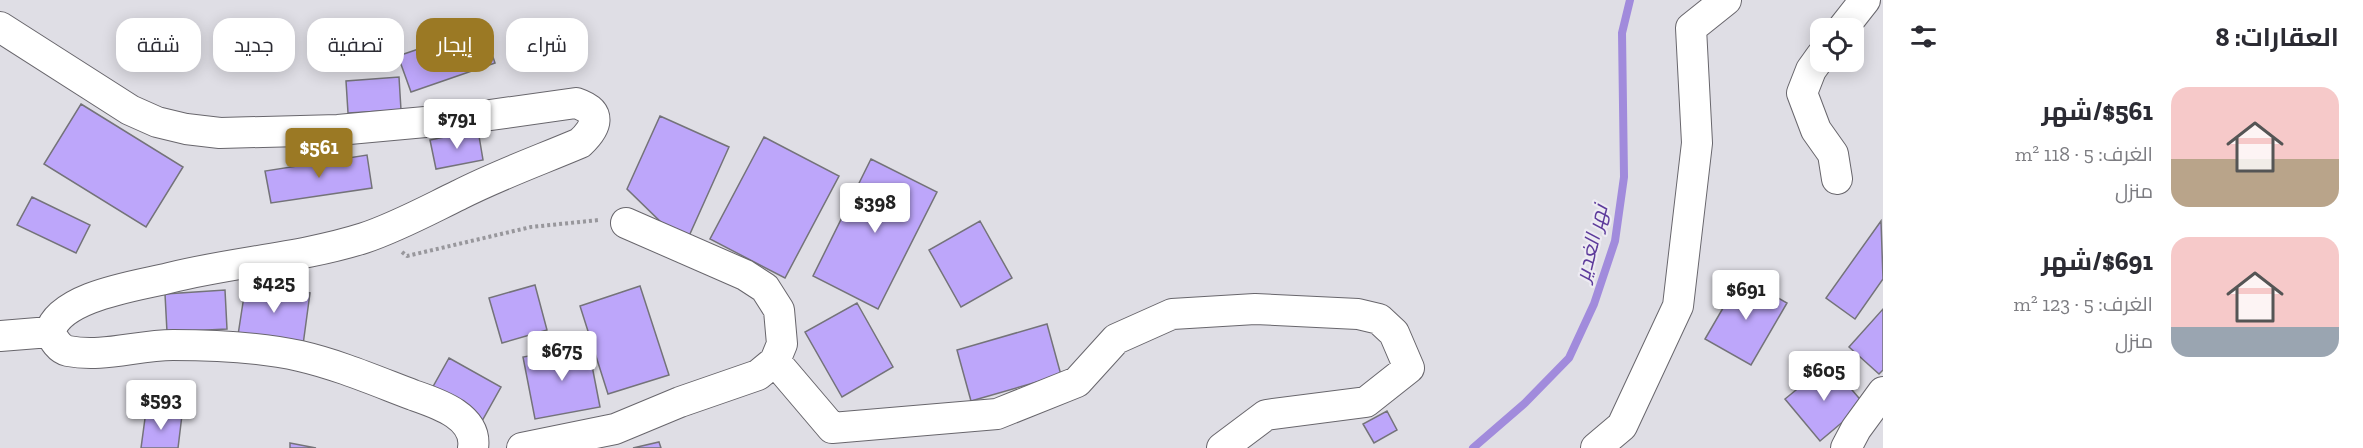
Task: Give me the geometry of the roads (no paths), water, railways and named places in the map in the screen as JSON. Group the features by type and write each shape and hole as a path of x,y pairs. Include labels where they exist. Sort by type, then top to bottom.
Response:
{"street":[{"path":"1596,448 1622,426 1678,306 1696,143 1691,28 1726,0"},
{"path":"1851,18 1865,0"},
{"path":"0,27 130,110 157,122 186,129 220,133 338,130 470,118 576,103 587,107 591,111 595,125 591,133 580,144 460,194 409,220 379,232 328,247 201,270 93,297 62,312 52,324 50,332 55,342 65,350 94,354 171,345 253,348 329,364 434,402 454,412 466,423 473,448"},
{"path":"1810,72 1802,93 1816,130 1833,154 1837,179"},
{"path":"522,448 615,429 680,402 758,375 775,361 782,344 780,310 765,288 745,275 626,223"},
{"path":"775,361 832,428 997,414 1077,382 1116,339 1172,314 1255,309 1358,314 1379,319 1394,333 1409,368 1366,402 1266,415 1222,448"},
{"path":"0,336 50,332"},
{"path":"1846,448 1856,429 1883,392"}],"waterway":[{"name":"نهر الغدير","path":"1473,448 1525,403 1569,358 1594,304 1615,241 1624,177 1622,33 1630,0"}]}
